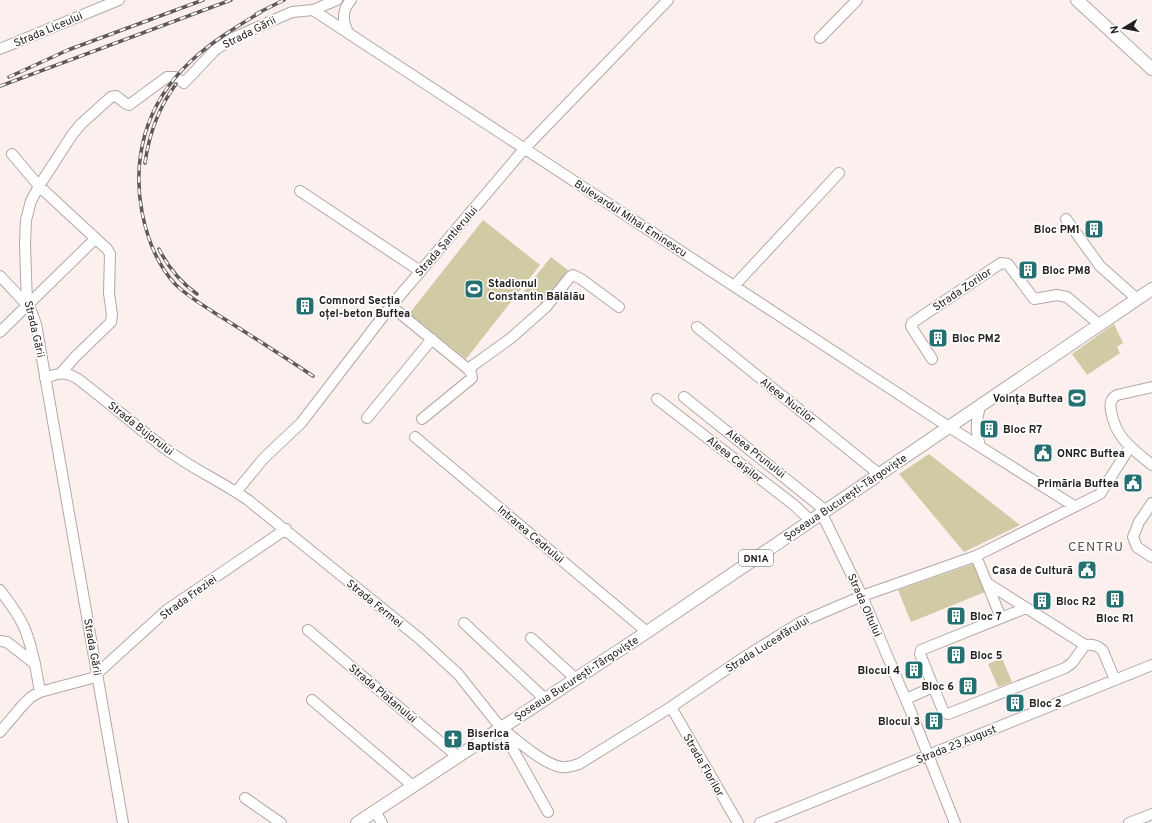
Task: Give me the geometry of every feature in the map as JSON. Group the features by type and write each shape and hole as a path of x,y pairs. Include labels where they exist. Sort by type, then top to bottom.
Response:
{"main road":[{"path":"1077,0 1152,69"},
{"name":"Șoseaua București-Târgoviște","path":"357,823 647,632 1152,289"}],"street":[{"name":"Strada Liceului","path":"0,49 118,0"},
{"name":"Strada Gării","path":"123,823 34,318 28,305 25,244 28,210 39,186 72,135 81,124 109,98 116,96 128,105 167,77 175,77 184,83 215,50 233,38 292,12 313,10 337,0"},
{"path":"348,32 343,20 343,14 346,6 351,0"},
{"name":"Strada Șantierului","path":"236,492 264,458 301,423 391,306 525,148 668,0"},
{"path":"820,38 857,0"},
{"name":"Bulevardul Mihai Eminescu","path":"313,10 948,427 1074,506"},
{"path":"12,154 39,186 107,249 110,254 109,293 112,319 109,324 74,357 61,373 45,378"},
{"path":"734,286 839,173"},
{"path":"300,191 420,271"},
{"path":"1066,219 1100,266 1137,299"},
{"path":"0,332 95,239"},
{"name":"Strada Zorilor","path":"932,359 912,328 912,323 1000,263 1008,264 1032,298 1037,300 1057,295 1067,297 1100,325"},
{"path":"0,276 28,305"},
{"path":"468,369 511,338 540,312 570,277 573,276 582,279 619,307"},
{"path":"391,306 471,373 472,378 422,419"},
{"name":"Aleea Nucilor","path":"697,327 879,474"},
{"path":"367,418 432,339"},
{"name":"Strada Bujorului","path":"61,373 69,374 78,379 168,450 236,492"},
{"path":"1152,387 1117,395 1111,400 1110,407 1113,422 1118,433 1130,447 1152,465"},
{"name":"Aleea Prunului","path":"684,397 824,512"},
{"name":"Aleea Caișilor","path":"657,399 794,505 811,521"},
{"path":"980,406 976,424 976,432 980,446"},
{"name":"Intrarea Cedrului","path":"414,437 647,632"},
{"name":"Strada Luceafărului","path":"501,728 549,763 562,767 569,767 579,764 671,707 793,626 817,614 862,596 976,556 1100,494 1130,447"},
{"name":"Strada Fermei","path":"236,492 286,530 442,658 469,688 501,728"},
{"path":"1152,503 1134,532 1134,540 1137,547 1152,557"},
{"name":"Strada Oltului","path":"824,512 906,699 955,823"},
{"name":"Strada Freziei","path":"40,692 92,678 167,610 286,530"},
{"path":"976,556 1001,618"},
{"path":"987,583 1085,645 1094,644 1100,648 1115,680"},
{"path":"0,590 23,625 35,664 40,692 26,701 0,732"},
{"path":"1026,608 921,650 920,654 943,712 948,714 1065,668 1072,663 1085,645"},
{"path":"464,623 545,699"},
{"name":"Strada Platanului","path":"308,630 458,757"},
{"path":"531,638 576,679"},
{"path":"0,641 6,642 35,664"},
{"name":"Strada 23 August","path":"760,823 1152,665"},
{"path":"906,699 933,687"},
{"path":"312,700 413,786"},
{"name":"Strada Florilor","path":"671,707 738,823"},
{"path":"501,728 548,812"},
{"path":"245,798 281,823"},
{"path":"375,811 382,823"},
{"path":"1129,823 1152,814"}],"shaded area":[{"name":"Stadionul Constantin Bălălău","path":"483,220 540,265 466,359 409,314"},
{"path":"551,257 569,271 543,305 524,291"},
{"path":"1114,324 1123,343 1117,347 1120,353 1087,375 1072,354"},
{"path":"929,454 1020,525 964,552 899,474"},
{"path":"973,564 985,592 911,622 898,590"},
{"path":"1002,658 1012,682 998,687 988,664"}],"railway":[{"path":"9,77 68,50 203,0"},
{"path":"0,86 231,0"},
{"path":"256,14 284,0"},
{"path":"261,12 206,48 190,62 163,94 153,113 143,143 139,173 140,202 147,232 154,251 163,269 176,285 200,304 313,376"},
{"path":"145,163 152,131 160,111 176,84"},
{"path":"159,249 175,274 197,294"}],"place":[{"name":"Bloc PM1","path":"1094,229"},
{"name":"Bloc PM8","path":"1028,270"},
{"name":"Stadionul Constantin Bălălău","path":"474,289"},
{"name":"Comnord Secția oțel-beton Buftea","path":"305,306"},
{"name":"Bloc PM2","path":"938,338"},
{"name":"Voința Buftea","path":"1077,398"},
{"name":"Bloc R7","path":"989,429"},
{"name":"ONRC Buftea","path":"1043,453"},
{"name":"Primăria Buftea","path":"1133,483"},
{"name":"Casa de Cultură","path":"1087,570"},
{"name":"Bloc R1","path":"1115,599"},
{"name":"Bloc R2","path":"1042,601"},
{"name":"Bloc 7","path":"956,616"},
{"name":"Bloc 5","path":"956,655"},
{"name":"Blocul 4","path":"914,670"},
{"name":"Bloc 6","path":"968,686"},
{"name":"Bloc 2","path":"1015,703"},
{"name":"Blocul 3","path":"934,721"},
{"name":"Biserica Baptistă","path":"453,739"}],"district":[{"name":"CENTRU","path":"1096,546"}]}
